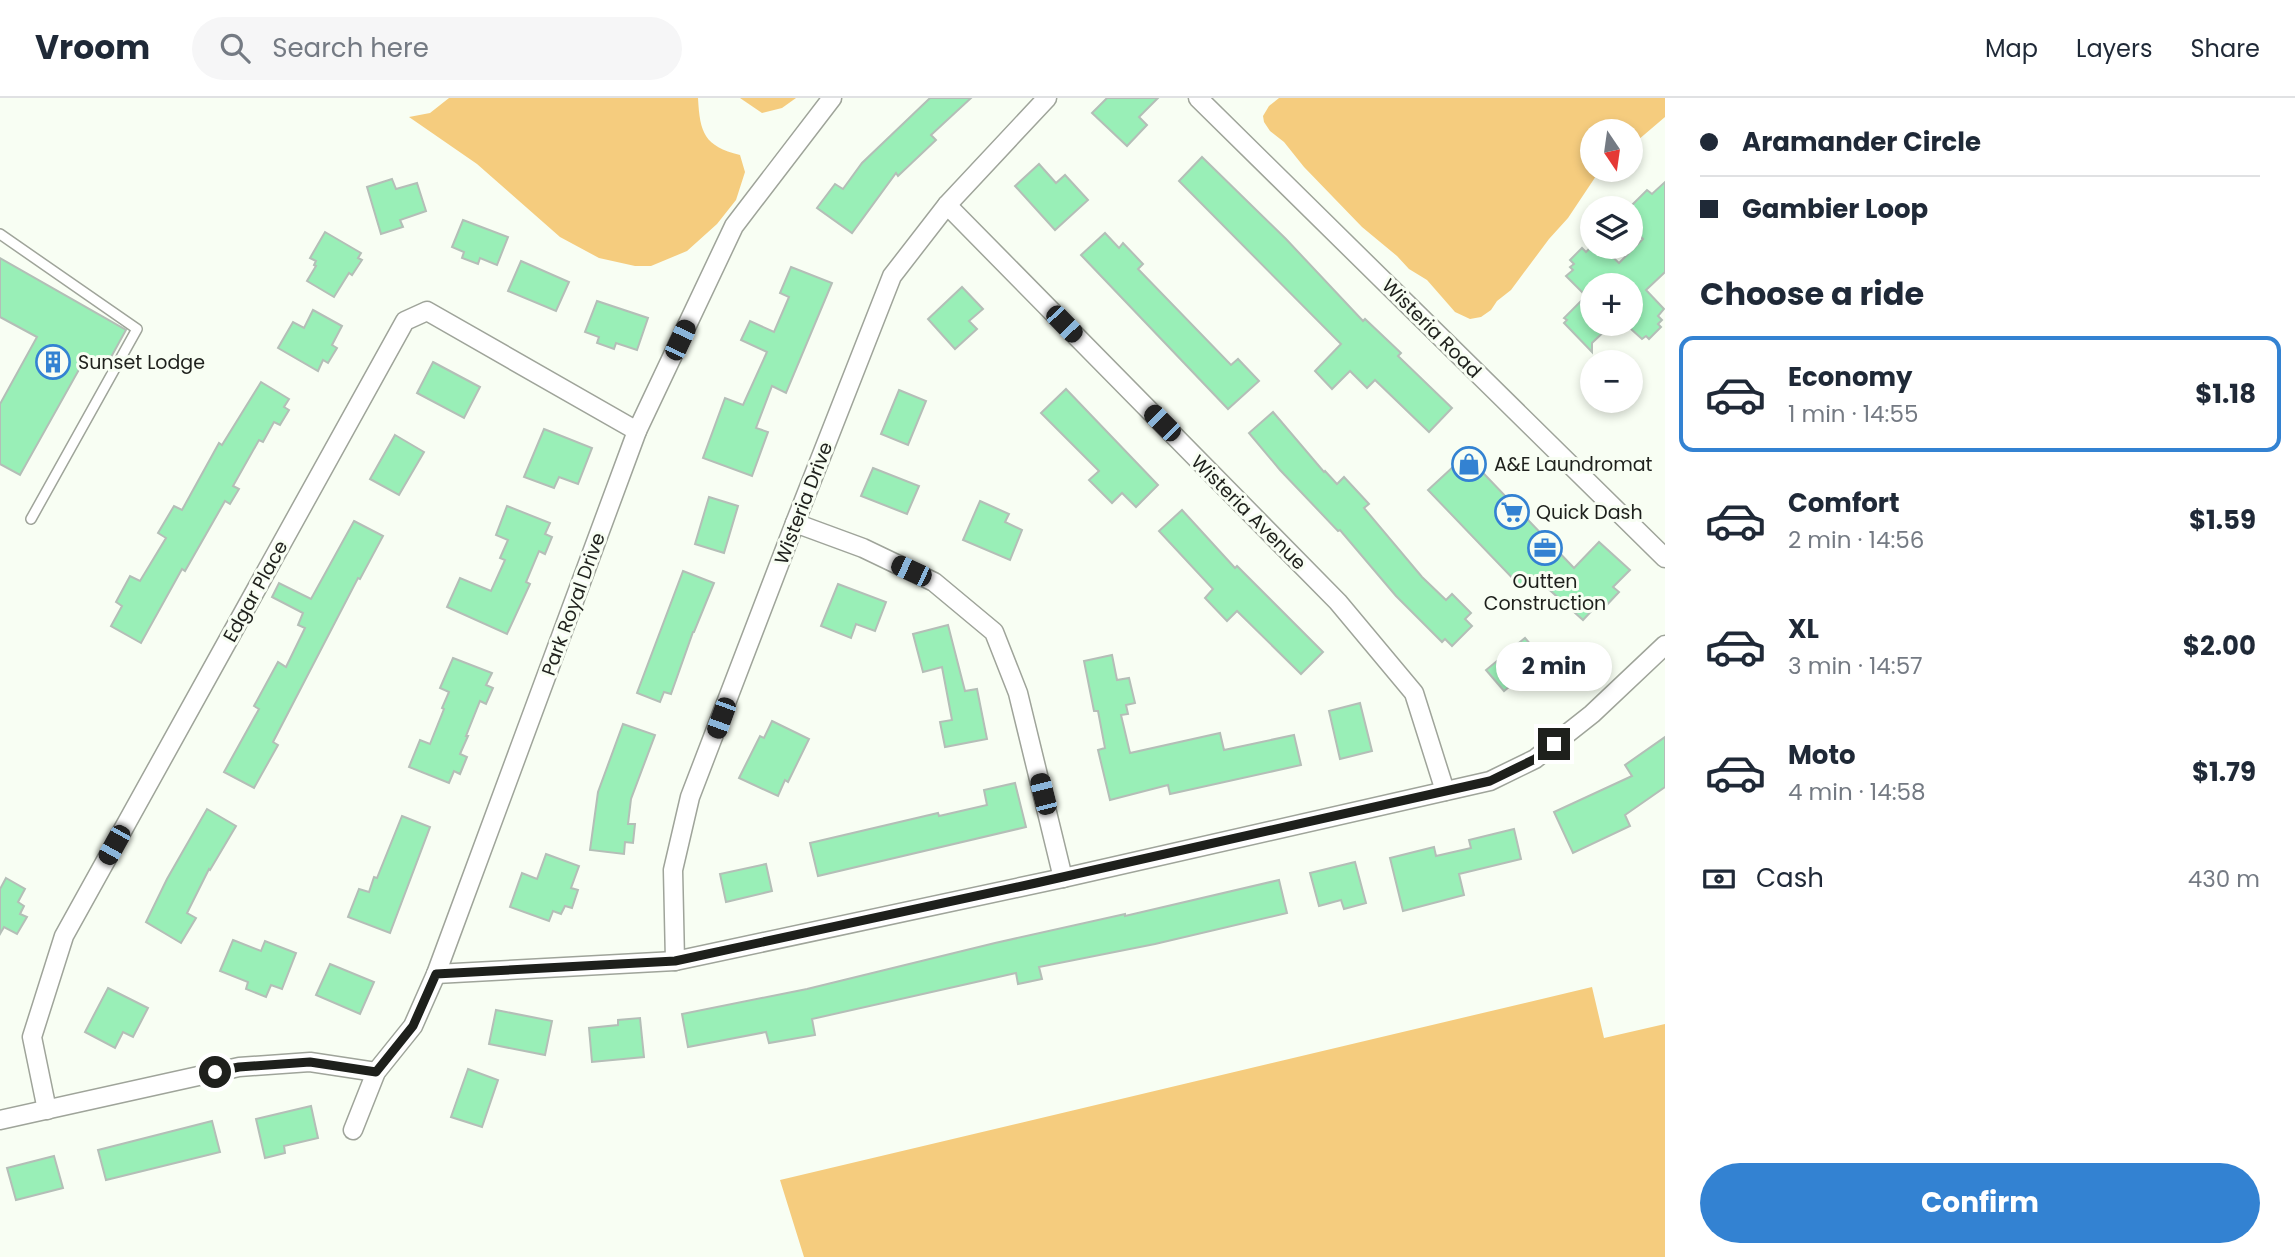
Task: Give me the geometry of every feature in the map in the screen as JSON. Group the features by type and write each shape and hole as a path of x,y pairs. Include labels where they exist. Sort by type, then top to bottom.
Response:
{"street":[{"name":"Park Royal Drive","path":"353,1130 376,1072 413,1026 436,974 637,431 734,226 832,98"},
{"name":"Wisteria Drive","path":"675,961 673,870 690,797 892,276 947,205 1047,98"},
{"name":"Wisteria Road","path":"1198,98 1665,558"},
{"name":"Wisteria Avenue","path":"947,205 1338,602 1414,693 1446,791"},
{"name":"Edgar Place","path":"47,1110 32,1037 64,936 405,321 427,311 637,431"},
{"path":"795,523 863,548 934,582 994,632 1018,692 1063,877"},
{"path":"436,974 675,961 1490,781 1535,759 1592,714 1665,645"},
{"path":"0,1120 239,1067 310,1062 376,1072"}],"lane":[{"path":"0,234 137,329 30,519"}],"shaded area":[{"path":"449,98 698,98 700,120 706,136 719,147 740,155 745,172 736,200 717,224 687,251 651,266 635,266 599,258 560,237 477,164 409,117 430,113"},
{"path":"740,98 796,98 782,108 762,113"},
{"path":"1279,98 1665,98 1665,117 1643,136 1643,119 1580,119 1580,182 1592,182 1580,196 1568,218 1511,290 1497,301 1491,310 1481,317 1470,319 1455,312 1427,280 1409,269 1362,227 1304,167 1284,142 1270,131 1263,116 1269,106"},
{"path":"1592,987 1604,1038 1665,1024 1665,1257 804,1257 780,1180"}],"building":[{"path":"930,98 971,98 931,135 936,140 898,176 896,173 852,233 817,208 835,184 843,189 862,163"},
{"path":"1107,98 1158,98 1139,117 1147,125 1127,146 1092,113"},
{"path":"1202,157 1286,239 1363,321 1365,319 1401,353 1398,356 1452,408 1429,432 1375,380 1367,388 1350,371 1332,389 1315,371 1341,344 1179,181"},
{"path":"1039,164 1056,183 1065,175 1088,200 1055,230 1015,186"},
{"path":"392,179 396,189 417,183 426,211 400,220 403,227 381,234 367,187"},
{"path":"1665,182 1665,272 1646,290 1664,309 1658,316 1662,320 1658,324 1661,327 1649,339 1646,336 1642,339 1639,336 1643,336 1643,273 1580,273 1580,290 1566,276 1573,270 1570,267 1574,264 1570,260 1580,250 1580,259 1615,259 1619,263 1623,259 1643,259 1641,196 1647,190 1652,194"},
{"path":"463,220 508,237 497,265 480,258 478,264 462,258 464,252 452,247"},
{"path":"325,232 361,253 358,258 362,260 352,275 349,273 334,297 307,281 316,266 316,261 310,258"},
{"path":"1105,233 1119,248 1123,243 1143,264 1138,269 1231,365 1238,359 1259,381 1228,409 1081,255"},
{"name":"Sunset Lodge","path":"0,258 126,330 105,368 86,357 20,475 0,464 0,404 37,337 0,317"},
{"path":"521,261 569,282 556,311 508,291"},
{"path":"791,267 832,283 786,393 772,386 756,428 768,432 752,476 703,458 725,398 743,405 767,352 741,340 750,321 774,332 789,297 780,293"},
{"path":"962,287 983,309 969,321 977,329 955,349 928,319"},
{"path":"597,301 648,318 637,350 616,343 614,349 597,343 599,337 585,332"},
{"path":"1580,302 1580,336 1599,336 1592,343 1592,350 1564,323 1567,320 1564,318"},
{"path":"313,310 342,326 332,345 337,348 328,363 323,360 318,371 278,348 293,322 304,328"},
{"path":"433,362 480,387 464,418 417,393"},
{"path":"261,382 289,399 284,407 289,410 280,425 274,422 263,442 259,440 233,486 239,489 230,504 225,501 185,571 182,569 141,643 111,626 122,606 116,602 130,576 140,581 166,538 158,533 174,506 182,510 219,443 222,445"},
{"path":"1066,389 1158,485 1136,507 1122,493 1112,503 1089,480 1099,471 1041,413"},
{"path":"899,390 926,401 908,445 881,434"},
{"path":"1273,412 1324,472 1337,484 1344,477 1369,504 1364,508 1422,577 1446,600 1452,594 1471,613 1465,619 1472,626 1452,646 1445,639 1442,642 1396,596 1340,530 1338,531 1280,470 1249,433"},
{"path":"544,429 592,448 578,484 559,477 554,488 524,477"},
{"path":"395,435 424,452 399,495 370,479"},
{"path":"1466,455 1574,568 1599,542 1630,570 1613,587 1619,592 1603,609 1598,604 1583,620 1534,576 1522,588 1428,490"},
{"path":"873,468 919,486 907,514 861,496"},
{"path":"709,497 738,506 724,553 695,544"},
{"path":"980,501 1009,514 1005,522 1022,530 1010,560 963,540"},
{"path":"507,506 550,523 545,534 552,537 545,554 539,551 526,582 530,584 507,634 447,607 460,578 491,591 505,560 500,558 508,540 496,535"},
{"path":"1182,510 1235,568 1237,566 1323,652 1301,674 1237,611 1227,621 1205,598 1213,589 1159,531"},
{"path":"354,521 383,536 360,579 358,578 273,742 278,745 254,788 224,772 259,709 254,706 278,662 286,667 305,628 298,625 303,613 272,597 279,583 311,599"},
{"path":"683,571 714,583 671,694 664,692 660,702 637,693"},
{"path":"838,584 886,602 875,631 856,624 851,638 821,626"},
{"path":"948,625 965,691 977,689 987,739 945,747 940,722 952,720 942,667 923,672 913,634"},
{"path":"1525,638 1543,659 1504,691 1486,670"},
{"path":"1112,655 1117,680 1129,678 1135,703 1126,705 1128,714 1121,715 1130,753 1220,733 1224,750 1294,735 1301,765 1170,794 1168,785 1110,800 1098,750 1105,748 1084,661"},
{"path":"453,658 492,673 486,685 493,688 486,704 480,701 460,754 467,757 460,774 454,771 449,783 409,767 420,740 430,744 449,692 440,688"},
{"path":"1360,703 1372,751 1340,759 1329,711"},
{"path":"772,721 809,739 778,796 739,778 760,736 764,738"},
{"path":"623,724 655,735 631,799 628,824 635,824 633,843 625,842 624,854 590,850 598,792"},
{"path":"1665,737 1665,787 1625,815 1630,826 1573,853 1554,812 1632,776 1625,765"},
{"path":"1015,783 1026,827 818,876 810,843 938,813 939,816 987,805 984,790"},
{"path":"207,809 236,826 209,869 187,913 196,918 181,943 146,922"},
{"path":"402,816 430,827 390,933 348,917 359,889 369,892 374,877 377,878"},
{"path":"1514,829 1521,859 1459,874 1464,895 1403,911 1390,858 1434,847 1436,856 1471,848 1469,840"},
{"path":"546,854 579,866 571,888 578,890 572,908 565,906 561,914 553,911 549,921 510,907 522,873 537,879"},
{"path":"1355,862 1366,903 1344,909 1341,900 1319,906 1310,873"},
{"path":"766,864 772,891 726,902 720,874"},
{"path":"6,878 25,889 18,902 24,906 20,914 27,917 17,934 4,927 0,934 0,889"},
{"path":"1279,880 1287,913 1155,944 1039,967 1042,979 1018,984 1016,973 812,1019 815,1035 769,1043 766,1032 688,1047 682,1014 807,989 995,943"},
{"path":"233,940 261,951 265,941 296,953 282,989 271,985 266,997 246,989 248,982 220,971"},
{"path":"330,964 374,982 360,1014 316,995"},
{"path":"108,988 148,1008 133,1037 123,1032 115,1048 85,1032"},
{"path":"496,1010 552,1021 545,1055 489,1044"},
{"path":"640,1018 644,1057 592,1062 589,1028 618,1025 618,1020"},
{"path":"468,1069 498,1080 482,1127 451,1117"},
{"path":"311,1106 318,1138 284,1146 285,1153 265,1158 256,1119"},
{"path":"212,1121 220,1152 106,1180 98,1150"},
{"path":"54,1156 63,1188 16,1200 7,1168"}],"place":[{"name":"Sunset Lodge","path":"53,362"},
{"name":"A&E Laundromat","path":"1469,464"},
{"name":"Quick Dash","path":"1512,512"},
{"name":"Outten Construction","path":"1545,548"}],"route":[{"path":"215,1072 239,1067 310,1062 376,1072 413,1026 436,974 675,961 1490,781 1535,759 1554,744"}]}
